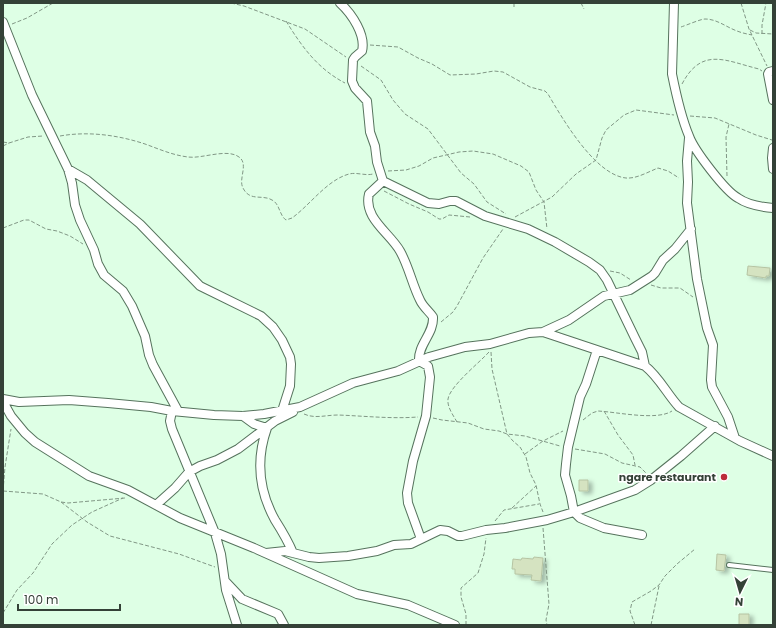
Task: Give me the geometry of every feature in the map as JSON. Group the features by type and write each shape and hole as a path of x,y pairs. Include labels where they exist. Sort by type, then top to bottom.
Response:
{"street":[{"path":"340,3 351,14 361,34 363,45 362,51 352,62 352,81 355,88 367,101 370,132 375,146 383,182 428,203 434,204 456,201 485,216 507,218 577,254 600,270 607,280 642,352 645,366"},
{"path":"674,3 672,74 689,138 714,174 726,188 738,198 750,204 773,208"},
{"path":"4,24 32,95 68,169 72,183 75,205 80,220 94,250 98,264 104,275 123,291 132,306 145,336 153,365 175,411"},
{"path":"770,72 773,100"},
{"path":"689,138 687,161 687,203 707,328 713,345 712,387 728,418 735,438"},
{"path":"773,148 773,169"},
{"path":"68,169 87,180 140,224 200,286 261,316 273,327 282,340 291,364 290,386 282,411"},
{"path":"383,182 369,194 368,203 376,221 400,250 420,301 433,317 432,328 419,353 419,361"},
{"path":"543,332 569,320 604,296 630,290 655,273 663,260 675,250 691,229"},
{"path":"156,505 175,488 189,472 238,449 275,421 297,409 353,383 398,371 419,361 465,347 490,344 529,333 543,332 553,334 645,366 657,377 679,407 735,438 773,456"},
{"path":"597,350 586,384 580,397 568,447 565,475 574,512 580,518 604,528 642,535"},
{"path":"419,361 428,366 430,372 426,416 407,493 408,503 420,539"},
{"path":"297,409 243,416 214,415 151,407 80,401 18,402 3,399 11,416 35,442 89,476 137,494 168,513 265,553 357,594 408,605 455,625"},
{"path":"175,411 170,421 172,429 215,533 221,554 230,606 237,625"},
{"path":"243,416 254,424 267,428"},
{"path":"265,553 285,551 309,558 348,556 377,551 394,545 411,544 440,530 462,536 486,530 544,521 635,490 651,480 681,456 715,426"},
{"path":"267,428 261,450 260,478 262,488 271,512 293,553"},
{"path":"225,581 242,599 278,614 284,625"}],"lane":[{"path":"729,565 773,570"}],"path":[{"path":"4,24 27,18 53,3"},
{"path":"231,3 286,21 309,31 352,62 369,70 381,80 400,110 428,129 461,173 474,184 487,202 507,218 457,306 447,317 432,328"},
{"path":"514,3 514,9"},
{"path":"582,3 584,9"},
{"path":"741,3 749,29 770,72"},
{"path":"762,34 766,3"},
{"path":"674,28 691,24 703,19 708,19 716,21 737,31 752,35"},
{"path":"286,21 307,53 315,62 336,79 355,88"},
{"path":"749,29 756,33 773,34"},
{"path":"363,45 398,47 450,75 476,74 494,71 503,72 530,87 545,91 566,125 579,142 609,172 624,178 637,176 658,168 668,171 688,182"},
{"path":"678,97 681,87 688,74 695,66 710,59 724,60 770,72"},
{"path":"518,221 513,218 544,202 557,193 576,174 596,160 602,138 606,130 624,115 636,110 710,117 773,140"},
{"path":"726,176 726,137 729,124"},
{"path":"3,146 19,139 36,136 52,137 71,134 91,134 137,142 177,156 190,158 230,153 238,156 242,160 243,166 241,183 245,191 253,197 272,200 277,205 283,218 288,220 303,209 325,188 346,175 355,173 372,174 380,171 406,170 420,166 433,158 464,151 484,152 503,158 530,172 536,190 544,202 548,238"},
{"path":"3,142 9,143"},
{"path":"3,228 24,220 29,220 46,229 70,236 83,244"},
{"path":"600,270 620,273 639,284 661,288 680,288 695,297 701,294"},
{"path":"457,422 448,404 449,394 490,350 492,369 507,434 520,447 524,454 530,473 536,485 544,521 549,604 546,620 547,625"},
{"path":"524,454 543,441 573,426 592,413 604,411 635,415 663,415 679,407"},
{"path":"297,409 308,416 336,415 398,418 426,416 474,425 484,429 525,436 568,447 605,454 622,463 642,468 651,480"},
{"path":"604,411 618,435 633,455 635,466"},
{"path":"12,429 5,467 3,491 43,494 61,502 81,518 110,536 179,554 224,570"},
{"path":"511,509 536,485"},
{"path":"3,613 17,590 33,573 52,544 72,525 81,518 122,498 137,494"},
{"path":"61,502 68,503 98,499 122,498"},
{"path":"466,625 466,614 461,597 461,588 478,573 484,554 486,530 504,510 540,504"},
{"path":"634,625 630,611 632,602 659,585 673,568 695,549"},
{"path":"651,625 659,585"}],"building":[{"path":"748,266 770,268 769,276 766,276 766,278 747,275"},
{"path":"579,480 588,480 588,491 579,491"},
{"path":"717,554 726,555 724,571 716,570"},
{"path":"534,557 543,558 541,581 531,580 532,575 515,574 515,569 512,569 513,559 533,559"},
{"path":"739,614 749,614 749,625 739,625"}],"place":[{"name":"ngare restaurant","path":"724,477"}]}
